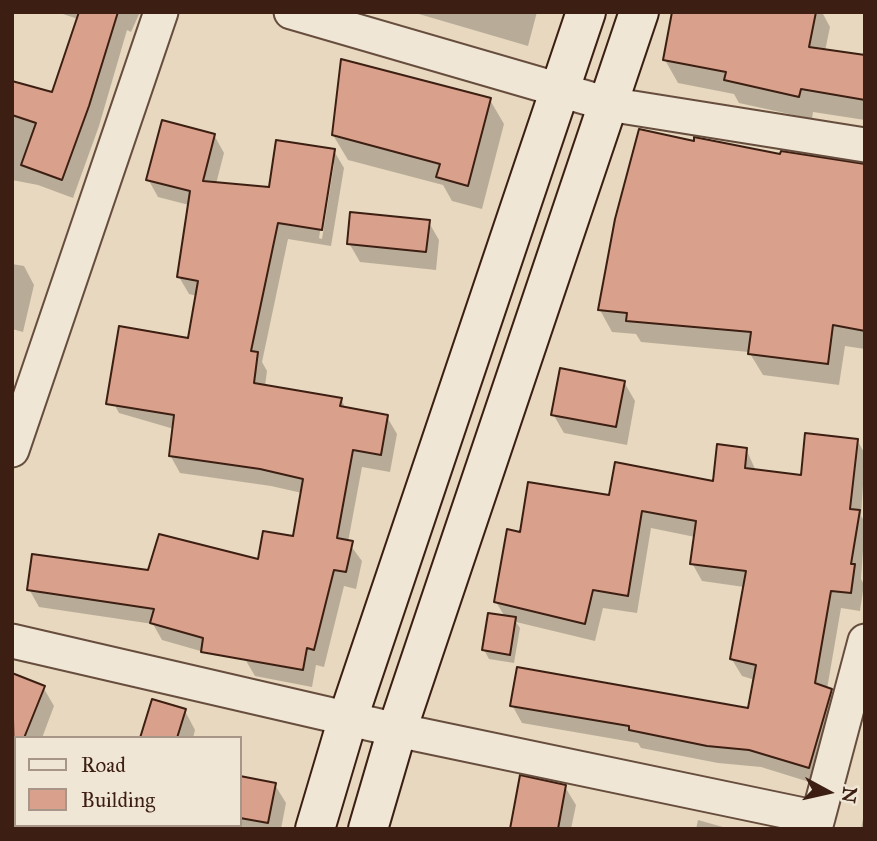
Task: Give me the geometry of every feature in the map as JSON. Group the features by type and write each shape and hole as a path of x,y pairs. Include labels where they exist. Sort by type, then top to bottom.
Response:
{"street":[{"path":"12,450 161,12"},
{"path":"290,12 608,104 865,145"},
{"path":"315,829 348,718 586,12"},
{"path":"368,829 397,730 639,12"},
{"path":"12,641 816,823 865,641"}],"building":[{"path":"79,12 118,12 89,106 62,180 21,165 36,123 12,115 12,81 52,92"},
{"path":"672,12 816,12 809,47 865,55 865,100 801,89 799,97 724,80 726,72 663,60"},
{"path":"341,59 491,98 468,186 436,177 440,164 332,135"},
{"path":"162,120 215,134 203,181 269,187 276,140 335,149 322,230 278,223 251,351 258,352 254,383 342,398 340,406 388,415 381,455 353,450 337,538 353,541 346,572 334,570 314,650 307,648 303,670 201,652 203,638 150,623 154,609 27,590 32,554 148,570 159,534 258,559 263,531 293,536 303,479 260,469 169,456 174,415 106,404 119,326 188,338 198,281 177,277 190,191 146,180"},
{"path":"639,129 694,141 694,137 780,154 781,151 865,164 865,331 833,325 828,364 748,354 751,332 626,321 627,313 598,310 615,219"},
{"path":"350,212 430,220 426,252 347,244"},
{"path":"560,368 625,381 616,427 551,415"},
{"path":"805,433 858,439 850,509 860,510 851,564 855,564 851,593 831,591 815,683 832,689 809,768 749,750 707,746 629,730 629,726 510,706 517,667 748,708 756,665 730,659 746,571 690,564 696,521 642,511 628,596 593,590 585,624 494,602 507,529 520,532 528,482 609,495 615,462 713,481 717,444 747,448 745,468 801,475"},
{"path":"488,613 516,617 510,655 482,650"},
{"path":"12,673 45,686 25,736 14,736 14,764"},
{"path":"152,699 186,709 178,736 141,736"},
{"path":"520,775 566,785 558,829 510,829"},
{"path":"242,776 276,783 268,823 242,818"}]}
